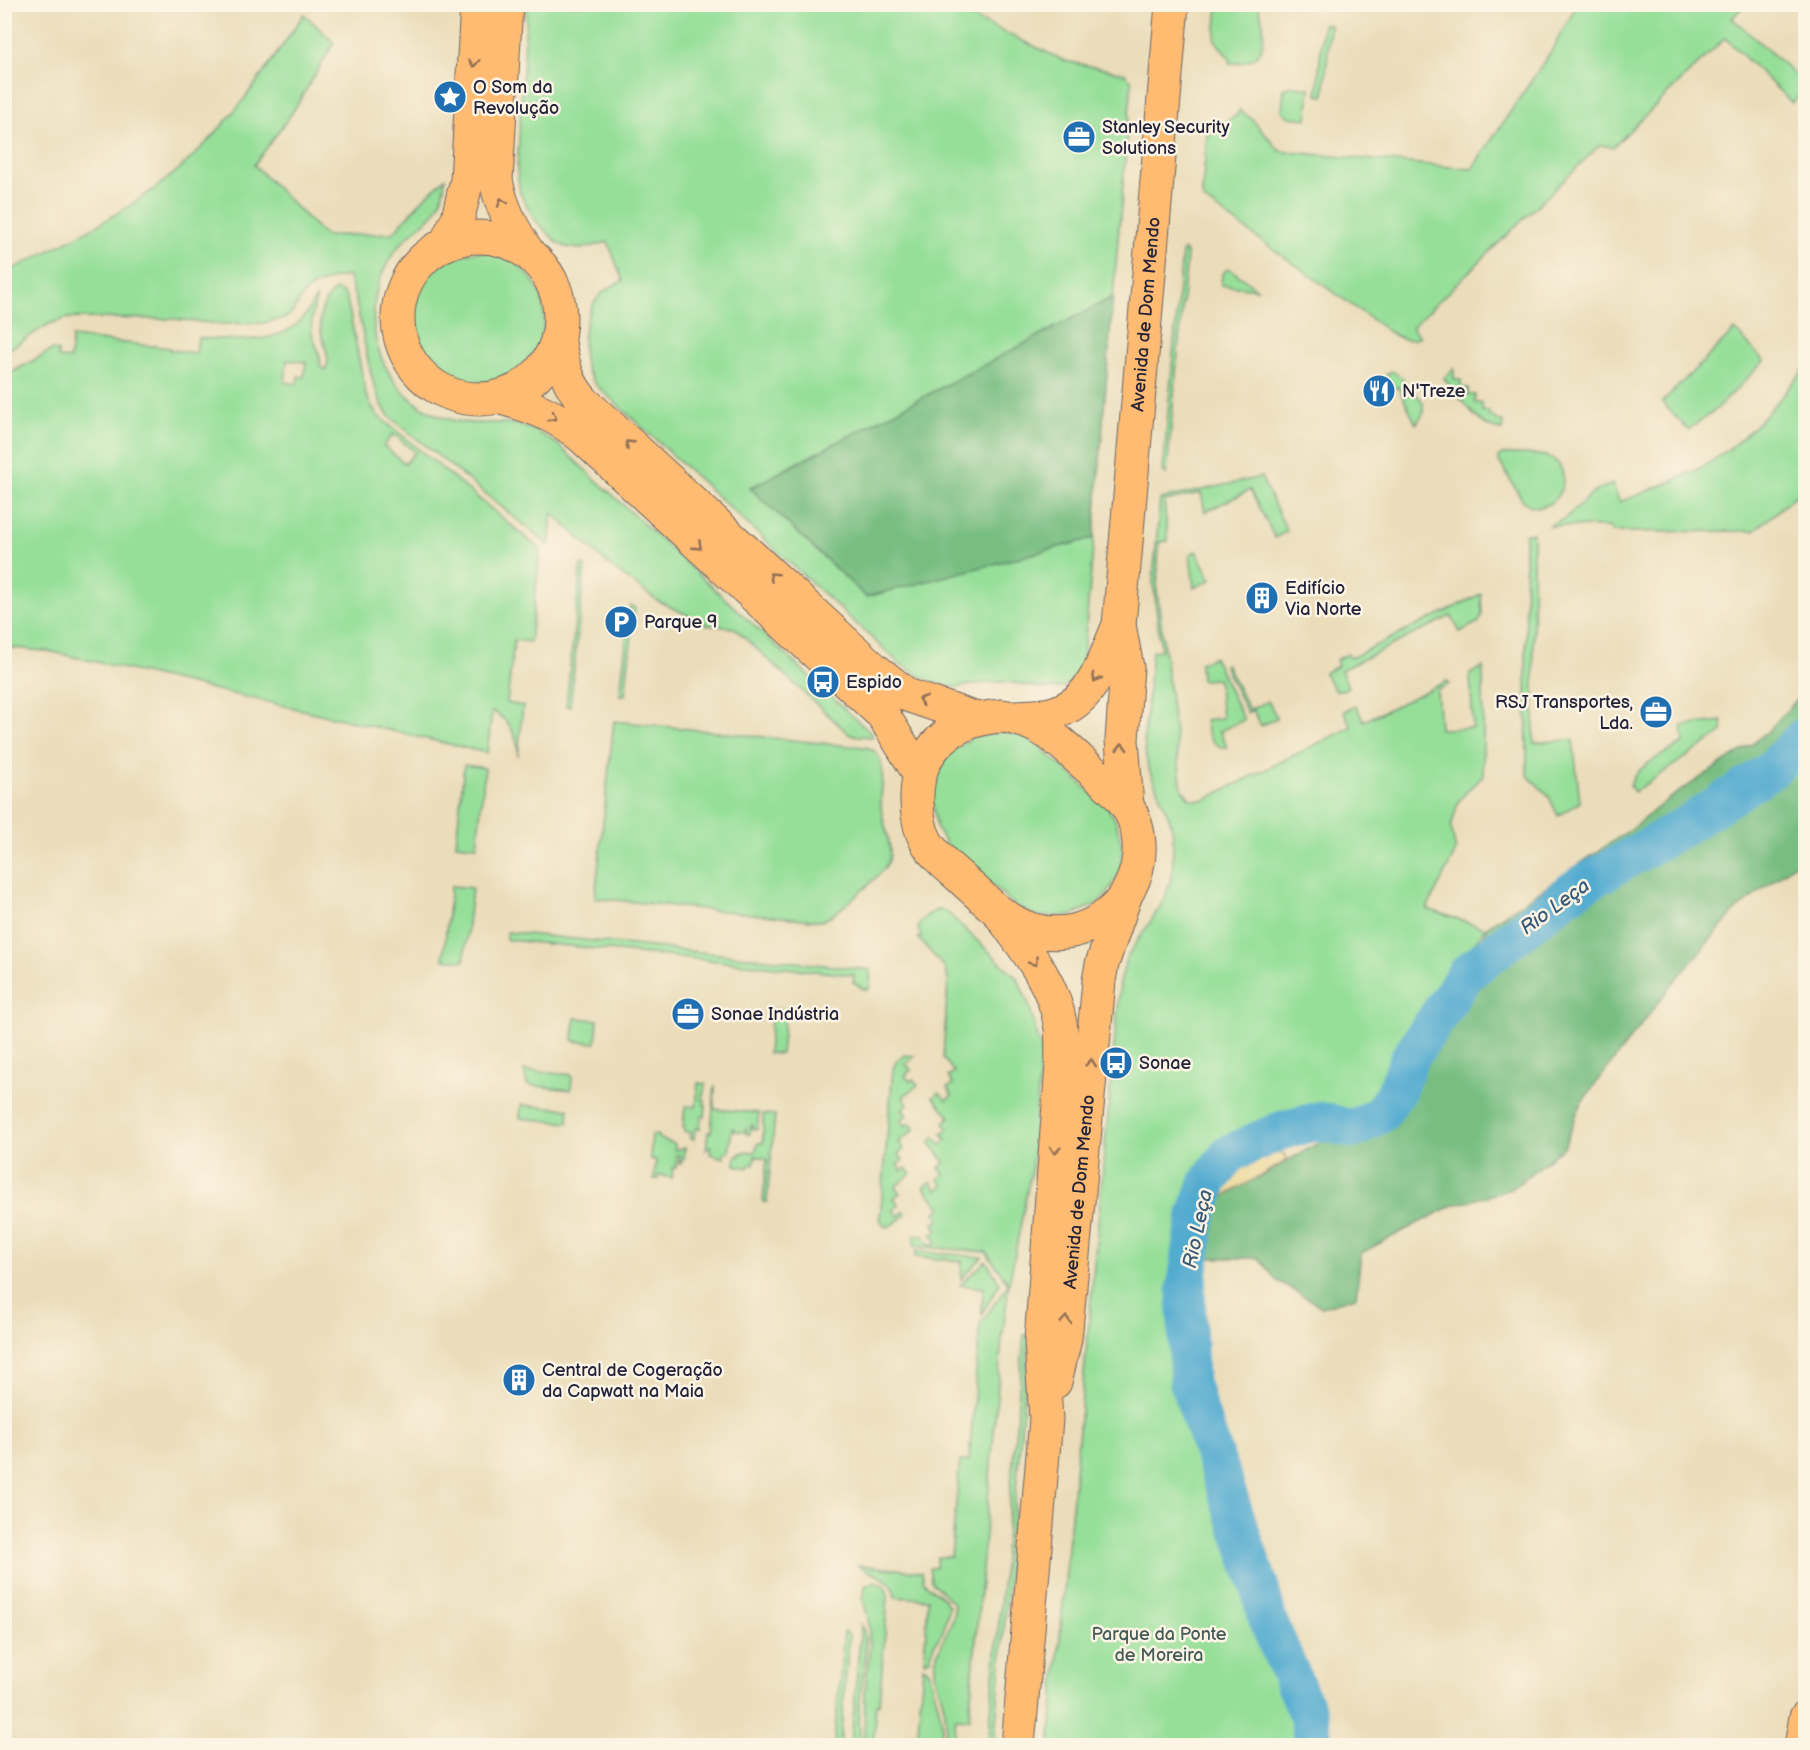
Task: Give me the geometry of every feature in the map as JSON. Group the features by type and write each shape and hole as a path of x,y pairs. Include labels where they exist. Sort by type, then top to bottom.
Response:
{"main road":[{"path":"446,243 459,218 467,180 477,4"},
{"path":"506,4 496,180 498,192 512,229 529,254 544,268 555,287 561,312 558,337 550,358 537,376 519,389 498,397 486,399 462,397 440,389 425,378 413,365 399,332 399,308 410,274 426,256 446,243 467,238 489,237 503,240 529,254"},
{"name":"Avenida de Dom Mendo","path":"1046,1419 1065,1340 1099,981 1102,964 1137,869 1140,846 1136,826 1127,806 1122,740 1127,666 1119,625 1172,4"},
{"path":"558,337 565,373 572,388 583,401 873,668 907,695 977,719"},
{"path":"498,397 535,408 559,420 580,436 883,715 919,773"},
{"name":"Avenida de Dom Mendo","path":"977,719 1002,716 1014,718 1055,713 1070,706 1097,678 1119,625"},
{"path":"1014,718 1036,725 1056,739 1115,792 1127,806"},
{"path":"977,719 963,724 942,738 926,758 919,773 917,807 925,839 934,854 1000,914 1014,923 1036,931 1066,933 1078,930 1100,920 1126,895"},
{"name":"Avenida de Dom Mendo","path":"1000,914 1053,993 1061,1026 1062,1065 1041,1341 1046,1419 1018,1746"},
{"path":"1801,1746 1806,1717"}],"green space":[{"path":"527,5 947,5 1065,61 1124,73 1132,81 1113,297 750,488 866,597 1094,538 1083,659 1078,673 1071,682 1062,687 1052,688 1006,682 954,687 932,681 905,667 596,385 585,364 583,347 587,319 599,296 623,281 608,242 581,249 559,244 534,219 520,193 517,170"},
{"path":"1218,5 1258,5 1264,36 1259,53 1252,59 1229,63 1230,59 1215,40"},
{"path":"1577,5 1745,5 1732,18 1805,83 1805,90 1792,103 1725,38 1613,147 1600,145 1412,327 1420,337 1411,340 1400,338 1388,331 1203,199 1207,134 1238,114 1239,110 1251,118 1280,151 1472,169 1550,53"},
{"path":"304,14 334,43 292,113 254,165 325,236 393,233 445,178 439,204 426,221 401,243 393,254 382,274 376,294 375,336 381,357 391,376 404,393 422,407 451,419 475,423 515,424 531,429 556,443 872,734 872,737 850,735 734,628 708,625 658,601 611,567 552,513 549,545 390,417 382,405 370,371 358,310 348,276 314,286 305,292 292,313 285,318 264,323 220,324 173,319 68,318 49,324 5,352 5,273 109,218 167,179 206,143 242,102"},
{"path":"1323,24 1330,25 1324,96 1317,95"},
{"path":"1292,86 1310,88 1307,119 1289,117 1282,111 1284,89"},
{"path":"1184,250 1187,254 1166,474 1163,471 1182,252"},
{"path":"479,252 504,257 525,271 539,292 544,317 539,342 525,363 504,377 479,382 454,377 433,363 419,342 414,317 419,292 433,271 454,257"},
{"path":"1228,269 1257,289 1221,285 1222,274"},
{"path":"336,290 343,293 347,299 366,395 376,414 540,549 530,642 514,640 507,703 523,706 518,756 512,730 504,719 492,711 487,753 53,652 5,647 5,376 52,350 58,351 58,358 70,359 72,337 196,353 198,338 251,340 276,335 288,330 301,320 317,297 311,327 320,366 325,370 328,357 320,325 321,315 326,300","holes":["287,360 306,362 304,377 298,376 297,384 285,382","393,434 415,452 405,464 384,446"]},
{"path":"1113,297 1094,538 866,597 750,488"},
{"path":"1735,330 1764,361 1719,407 1688,430 1662,402"},
{"path":"1805,368 1805,488 1754,531 1612,532 1609,527 1548,526 1564,519 1594,492 1612,484 1620,502 1702,467 1732,447 1745,435 1770,410"},
{"path":"1454,369 1454,380 1461,380 1461,388 1468,388 1468,395 1475,395 1475,403 1482,403 1482,411 1489,411 1489,417 1495,417 1496,421 1503,421 1502,430 1485,424 1464,404 1444,378"},
{"path":"1392,371 1401,377 1423,402 1423,414 1416,424 1398,387 1392,389 1386,375"},
{"path":"1503,454 1540,455 1556,462 1562,471 1563,481 1560,492 1554,500 1545,506 1534,507 1523,501 1499,461 1499,456"},
{"name":"Parque da Ponte de Moreira","path":"1261,477 1287,531 1275,538 1250,490 1205,512 1201,493 1164,501 1168,541 1159,542 1157,591 1182,789 1190,799 1204,800 1351,727 1344,711 1356,706 1364,721 1447,681 1449,684 1437,690 1440,729 1473,728 1470,674 1483,667 1483,776 1458,802 1451,827 1456,851 1427,909 1485,928 1454,974 1390,1088 1367,1104 1359,1118 1349,1123 1297,1111 1236,1138 1201,1177 1187,1204 1182,1236 1182,1395 1262,1638 1302,1733 1304,1745 1050,1745 1120,983 1127,957 1160,907 1169,886 1173,865 1173,833 1148,767 1144,737 1152,651 1161,650 1153,581 1160,499"},
{"path":"1525,533 1533,533 1534,743 1573,739 1580,802 1558,816 1548,795 1527,775"},
{"path":"1196,551 1211,580 1194,588 1190,554"},
{"path":"581,565 585,566 570,706 566,706"},
{"path":"1481,594 1482,614 1479,622 1460,632 1451,616 1341,670 1348,687 1342,690 1335,690 1324,673 1338,666 1336,660 1348,654 1351,658"},
{"path":"630,606 635,607 625,695 620,695"},
{"path":"1214,657 1244,720 1220,731 1227,747 1223,748 1210,737 1205,720 1222,718 1218,679 1201,680 1200,663"},
{"path":"1226,664 1249,710 1268,701 1277,718 1261,726 1253,710 1247,713 1224,665"},
{"path":"1805,691 1805,860 1801,859 1734,912 1674,982 1581,1103 1564,1147 1512,1189 1451,1206 1361,1253 1356,1297 1322,1307 1276,1280 1259,1258 1206,1258 1212,1210 1221,1198 1320,1142 1338,1141 1390,1124 1426,1054 1481,971 1485,928 1631,829 1668,799 1749,746 1767,732"},
{"path":"614,721 859,746 872,750 879,757 882,770 881,806 890,847 889,860 879,874 858,894 837,912 821,921 595,898"},
{"path":"1722,721 1723,732 1634,792 1630,786 1638,772 1652,760 1684,743 1682,726"},
{"path":"1000,732 1019,735 1039,746 1107,807 1115,819 1122,845 1119,873 1107,894 1096,904 1070,916 1037,916 1017,907 946,844 937,829 931,793 938,768 953,750 973,737"},
{"path":"464,765 485,768 477,846 456,844"},
{"path":"451,886 472,888 464,961 443,959"},
{"path":"937,910 944,910 948,913 1018,979 1029,1005 1041,1050 1032,1166 1009,1284 986,1252 914,1246 915,1235 923,1236 932,1246 937,1242 932,1235 938,1230 934,1224 940,1219 935,1213 941,1208 924,1187 931,1182 937,1190 943,1185 938,1179 944,1174 939,1168 945,1162 929,1142 935,1137 941,1145 947,1140 942,1134 948,1129 944,1122 950,1117 933,1097 939,1092 946,1100 952,1095 947,1088 953,1084 948,1077 954,1072 943,1058 948,980 945,968 918,938 921,936 918,929 919,924 927,915"},
{"path":"507,932 871,970 869,990 853,982 854,975 509,940 506,939"},
{"path":"772,1009 785,1010 781,1054 768,1053"},
{"path":"575,1018 598,1020 596,1043 573,1041"},
{"path":"906,1055 915,1056 906,1064 911,1070 905,1076 910,1081 913,1079 918,1085 903,1097 908,1104 902,1109 907,1115 901,1120 906,1126 909,1123 915,1129 899,1142 904,1149 898,1154 903,1160 897,1165 902,1171 906,1168 911,1174 895,1187 900,1193 894,1198 899,1205 893,1210 898,1216 904,1211 906,1214 892,1225 885,1227 880,1219 893,1069 897,1060"},
{"path":"524,1070 572,1075 571,1090 527,1085"},
{"path":"698,1083 706,1084 702,1099 705,1100 704,1105 706,1105 705,1117 701,1117 700,1129 695,1128 694,1139 690,1138 691,1132 684,1132 685,1128 683,1128 685,1106 696,1107"},
{"path":"715,1085 714,1109 759,1113 757,1129 753,1129 751,1125 750,1134 746,1134 746,1129 744,1132 734,1131 732,1128 729,1152 724,1152 724,1158 710,1154 711,1146 706,1150 708,1132 711,1132"},
{"path":"521,1105 569,1109 568,1123 520,1118"},
{"path":"763,1114 775,1115 767,1202 763,1202 767,1159 755,1156 754,1164 750,1164 747,1168 735,1165 736,1156 744,1152 755,1152 758,1143 763,1143"},
{"path":"652,1135 658,1135 658,1138 675,1144 675,1150 685,1148 684,1160 681,1160 681,1164 679,1164 680,1155 677,1155 672,1178 659,1175 658,1179 654,1179 656,1160 650,1159"},
{"path":"916,1251 982,1257 961,1279 962,1261 915,1257"},
{"path":"986,1261 1000,1283 981,1315 984,1288 960,1285"},
{"path":"1009,1284 1002,1338 969,1719 956,1718 953,1746 944,1745 946,1716 936,1679 935,1666 936,1658 952,1620 954,1604 931,1581 929,1568 936,1568 937,1557 951,1557 960,1461 969,1461 980,1324"},
{"path":"1024,1335 1029,1338 994,1745 988,1746"},
{"path":"858,1565 922,1572 924,1582 944,1599 949,1607 943,1631 934,1645 930,1659 924,1661 928,1599 895,1597 894,1590 887,1581"},
{"path":"875,1582 885,1586 888,1596 879,1704 876,1704 873,1745 864,1745 865,1691 870,1645 868,1617 863,1600 865,1586"},
{"path":"861,1624 864,1632 865,1653 859,1708 860,1745 851,1745"},
{"path":"844,1631 849,1635 840,1745 834,1745"},
{"path":"923,1666 930,1673 940,1714 942,1729 939,1745 917,1745"}],"sand":[{"path":"1280,1150 1288,1160 1221,1198 1230,1170 1239,1160 1252,1154"}],"waterway":[{"name":"Rio Leça","path":"1314,1746 1309,1717 1268,1621 1259,1585 1189,1383 1186,1289 1197,1214 1209,1181 1229,1154 1280,1131 1318,1121 1354,1129 1381,1114 1397,1090 1409,1059 1466,974 1575,889 1685,826 1770,771 1806,735"}],"place":[{"name":"O Som da Revolução","path":"450,97"},
{"name":"Stanley Security Solutions","path":"1079,137"},
{"name":"N'Treze","path":"1379,391"},
{"name":"Edifício Via Norte","path":"1262,598"},
{"name":"Parque 9","path":"621,622"},
{"name":"Espido","path":"823,682"},
{"name":"RSJ Transportes, Lda.","path":"1656,712"},
{"name":"Sonae Indústria","path":"688,1014"},
{"name":"Sonae","path":"1116,1063"},
{"name":"Central de Cogeração da Capwatt na Maia","path":"519,1380"}]}
